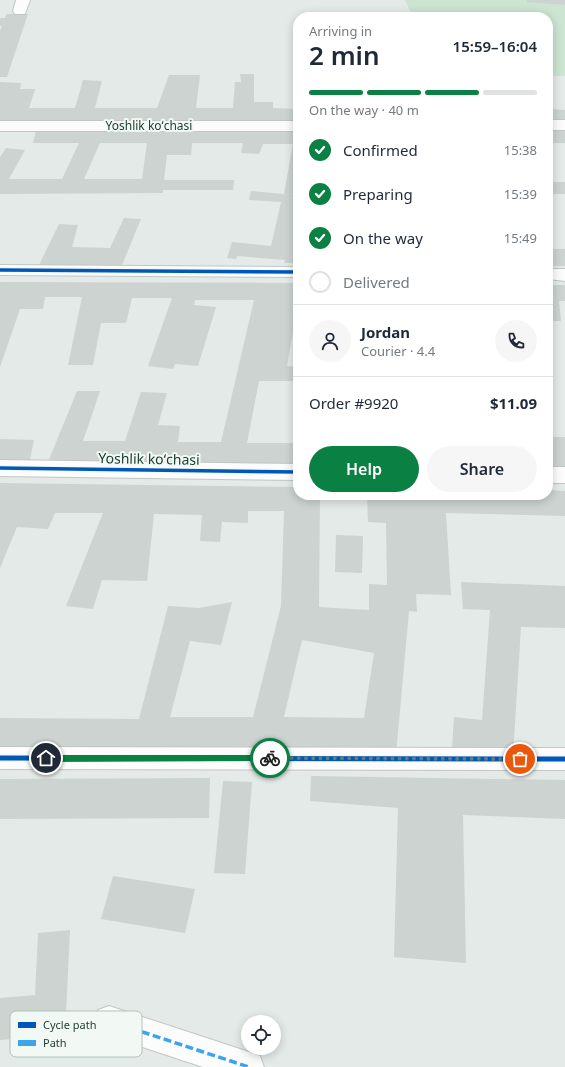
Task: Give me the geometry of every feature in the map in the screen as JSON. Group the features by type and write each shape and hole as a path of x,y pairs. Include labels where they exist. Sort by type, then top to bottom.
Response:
{"street":[{"path":"553,125 565,125"},
{"name":"Yoshlik koʻchasi","path":"0,126 293,126"},
{"path":"0,270 293,272"},
{"path":"553,274 565,275"},
{"name":"Yoshlik koʻchasi","path":"0,468 293,472"},
{"path":"553,475 565,475"},
{"path":"0,758 565,759"},
{"path":"142,1032 249,1067"}],"green space":[{"path":"405,0 565,0 565,76 553,76 553,12 411,12"}],"building":[{"path":"527,0 565,0 565,5 527,2"},
{"path":"6,14 28,14 7,77 0,77 0,31 2,26 0,26 0,18 5,18"},
{"path":"240,74 254,74 254,102 273,102 273,108 293,109 293,121 0,121 0,82 21,83 20,89 35,89 29,108 75,108 83,80 102,81 95,108 157,108 169,75 200,75 196,108 233,108 235,82 241,82"},
{"path":"553,109 565,110 565,120 553,120"},
{"path":"553,129 565,129 565,143 553,143"},
{"path":"36,130 293,130 293,144 263,144 259,154 241,153 243,143 192,143 191,155 167,155 164,180 234,180 233,190 163,190 163,193 0,194 0,157 6,148 25,150 9,179 62,179 79,143 33,143","holes":["100,143 147,143 142,179 84,179"]},
{"path":"293,144 293,194 287,194 293,195 293,263 284,263 285,260 237,256 236,259 227,258 232,242 271,246 281,202 249,200 251,191 284,194"},
{"path":"553,182 565,182 565,194 553,194"},
{"path":"124,218 141,219 122,265 39,265 59,224 78,225 72,247 110,248"},
{"path":"553,249 565,249 565,266 553,266"},
{"path":"0,282 293,283 293,333 287,366 293,367 293,381 259,381 247,443 293,443 293,465 48,462 77,391 100,391 83,441 125,441 141,392 167,393 158,425 180,426 178,442 221,442 254,300 195,300 194,305 216,307 198,366 175,364 173,369 148,366 172,298 132,298 126,323 101,323 93,365 68,365 82,297 45,297 43,309 20,309 0,367"},
{"path":"553,285 565,285 565,301 559,301 561,321 553,321"},
{"path":"553,437 565,437 565,467 553,467"},
{"path":"0,439 34,440 29,464 0,463"},
{"path":"0,483 293,487 293,500 320,500 319,607 369,610 369,584 387,585 386,523 368,522 367,500 553,500 553,490 565,491 565,516 446,513 451,595 416,594 417,612 409,611 396,754 0,752 0,718 139,719 168,606 199,608 232,602 221,645 190,641 170,717 253,717 281,606 284,511 248,511 248,523 222,522 220,542 200,541 202,515 154,514 147,581 102,580 93,609 66,606 103,513 55,513 48,529 17,527 0,568","holes":["302,640 374,653 364,718 284,717"]},
{"path":"336,535 363,536 362,573 335,572"},
{"path":"461,582 565,586 565,628 521,627 513,755 452,748 454,717 482,720 490,610 463,609"},
{"path":"311,776 565,780 565,819 463,815 466,963 394,957 398,808 310,801"},
{"path":"210,778 209,818 0,819 0,779"},
{"path":"223,781 252,782 245,874 214,873"},
{"path":"113,876 195,889 185,933 101,919"},
{"path":"70,930 66,1011 10,1011 10,1039 0,1040 0,998 35,995 38,933"}],"marked path":[{"path":"142,1032 249,1067"}],"cycle path":[{"path":"0,270 293,272"},
{"path":"0,468 293,472"},
{"path":"0,758 565,759"}],"way so far":[{"path":"270,758 520,759"}],"route":[{"path":"46,758 270,758"}]}
